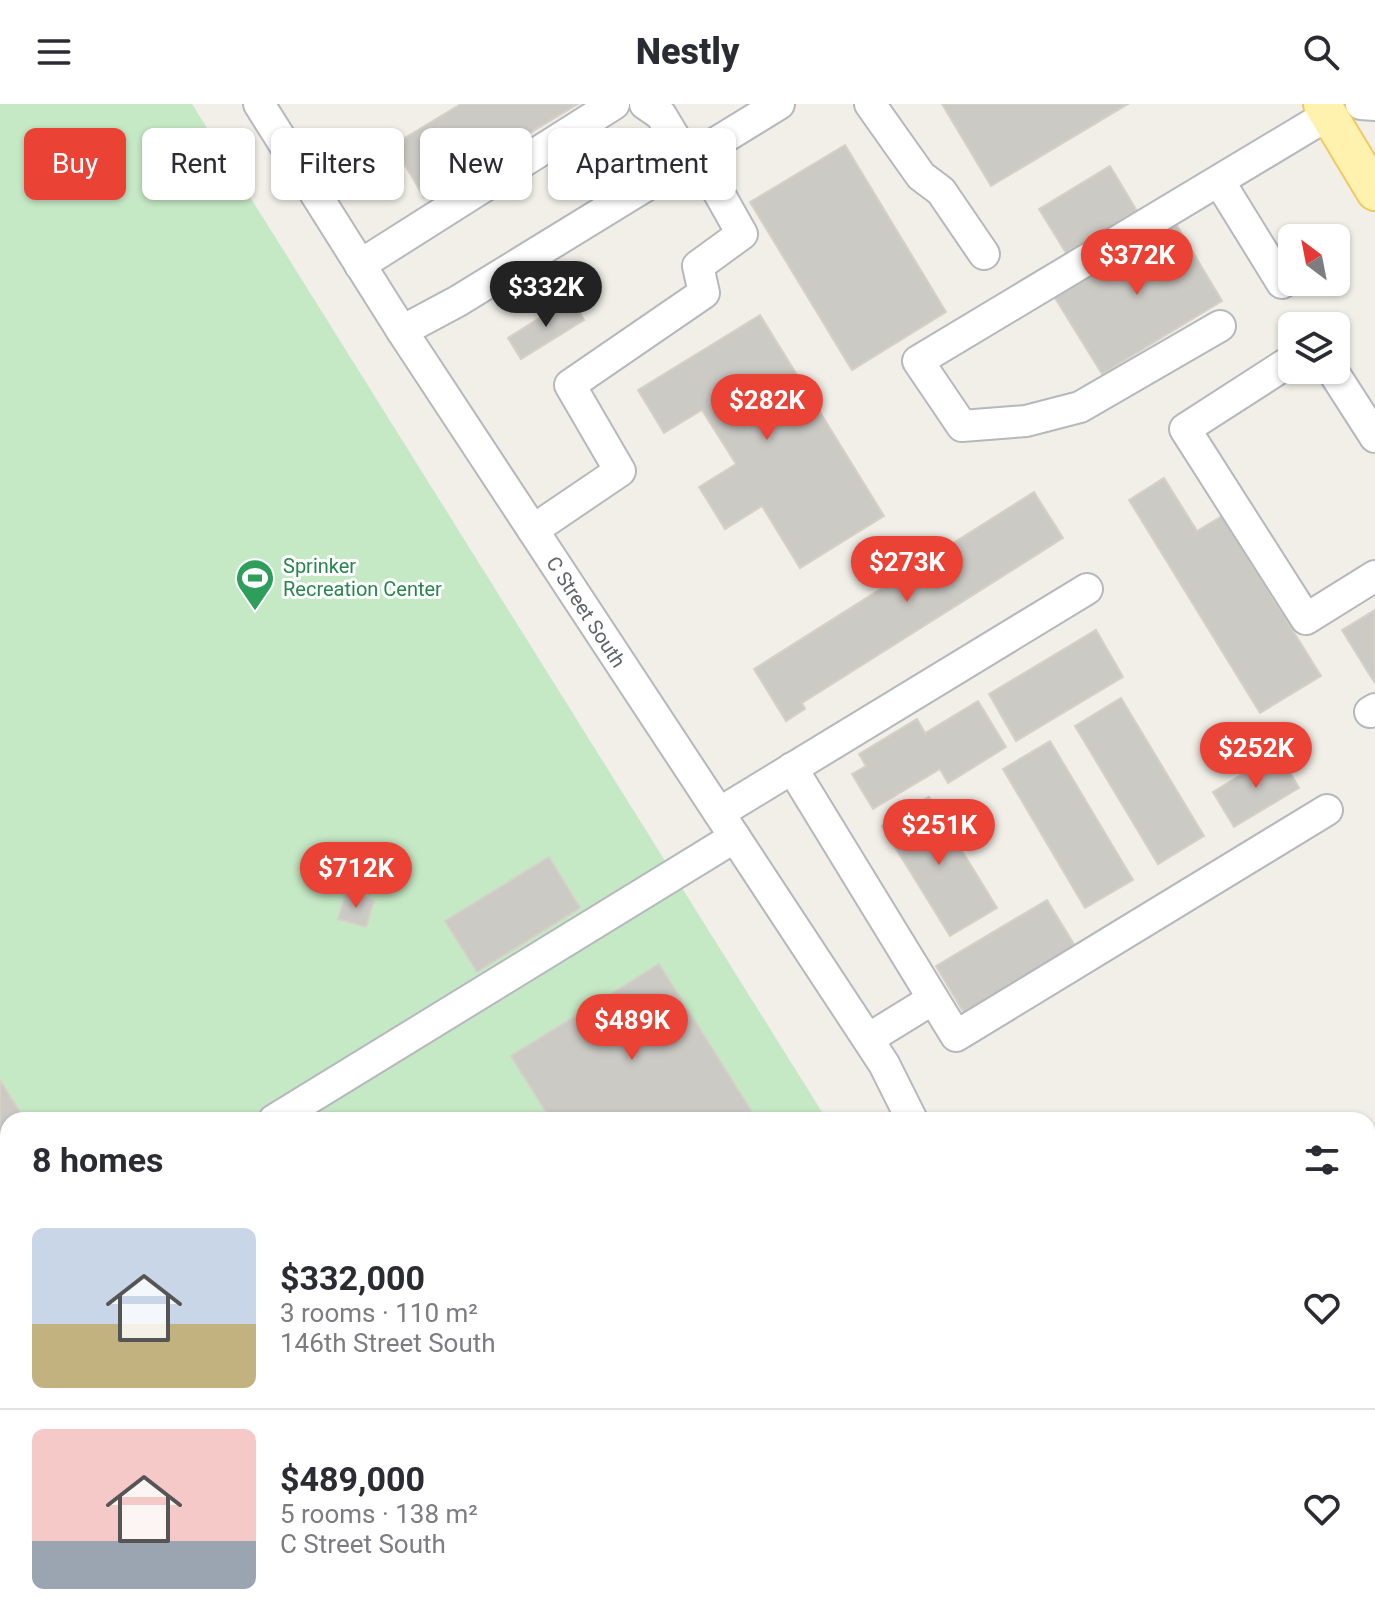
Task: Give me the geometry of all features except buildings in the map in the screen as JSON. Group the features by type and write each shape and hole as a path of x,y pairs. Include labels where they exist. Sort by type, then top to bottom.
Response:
{"main road":[{"path":"1337,108 1375,192"}],"street":[{"name":"C Street South","path":"259,104 402,331 868,1039 908,1112"},
{"path":"360,265 614,104"},
{"path":"645,104 661,115 671,128"},
{"path":"736,130 779,104"},
{"path":"870,104 921,176 941,191 984,254"},
{"path":"1220,326 1080,407 1026,421 962,426 918,361 1337,108 1375,105"},
{"path":"1219,181 1278,277"},
{"path":"402,331 458,301 623,200"},
{"path":"533,530 620,471 570,385 704,293 698,266 742,234 720,200"},
{"path":"1278,369 1185,429 1306,619 1375,576"},
{"path":"1341,384 1375,437"},
{"path":"286,1112 727,825 792,768 1087,589"},
{"path":"792,768 956,1036 1327,810"},
{"path":"868,1039 933,999"}],"green space":[{"name":"Sprinker Recreation Center","path":"0,104 192,104 207,128 142,128 142,200 252,200 822,1112 0,1112"}],"place":[{"name":"Sprinker Recreation Center","path":"255,612"}]}
